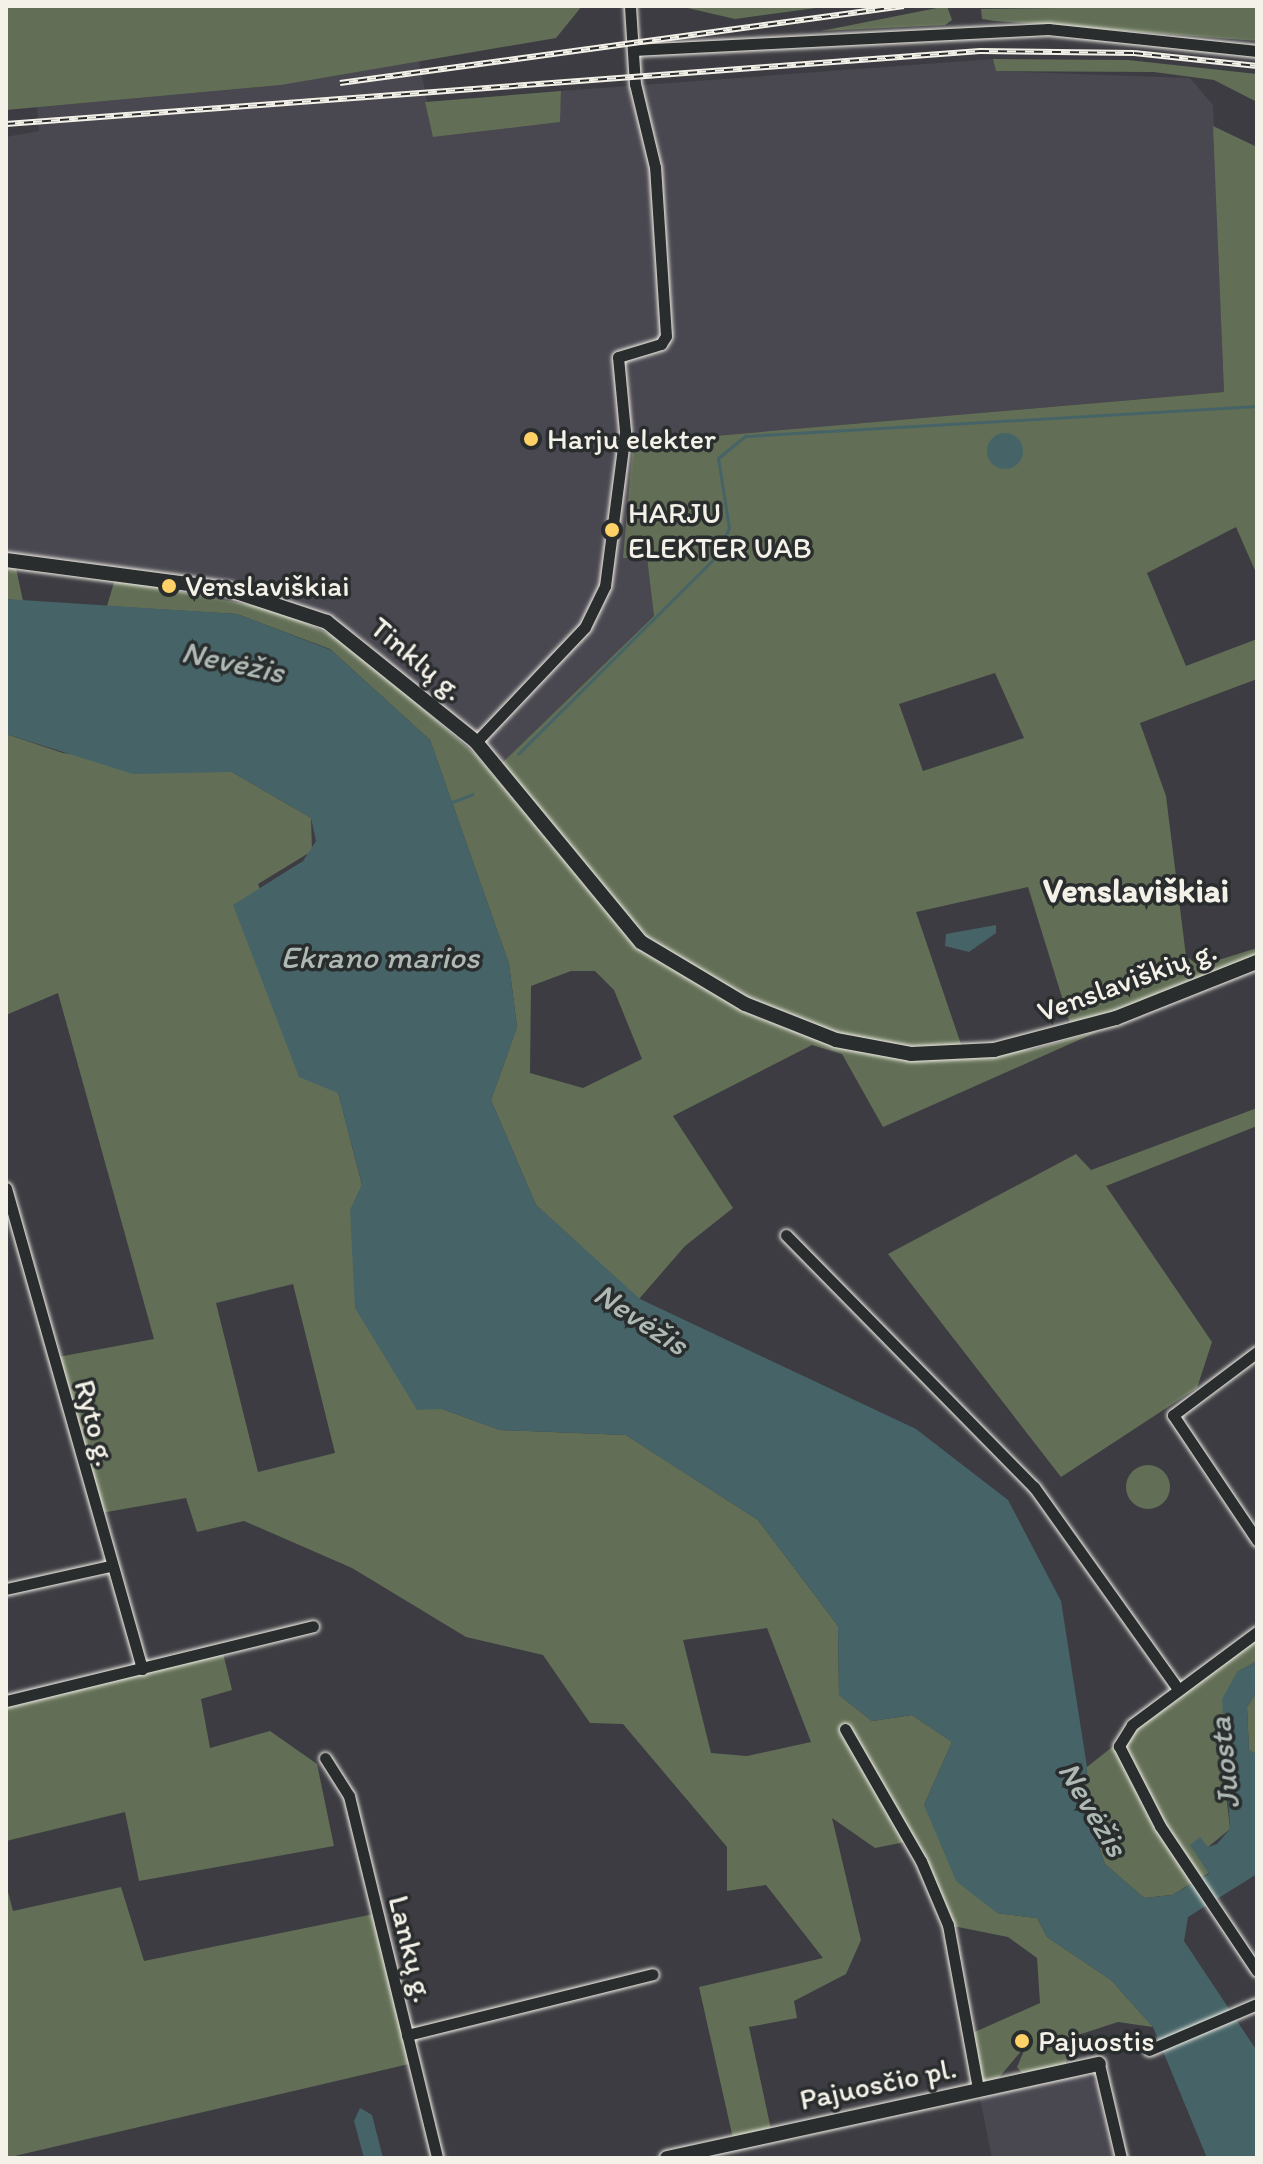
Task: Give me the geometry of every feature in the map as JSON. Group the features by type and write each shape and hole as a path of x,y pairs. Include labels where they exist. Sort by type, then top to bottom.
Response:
{"main road":[{"name":"Tinklų g.","path":"6,560 173,580 285,604 327,622 476,742 587,882"},
{"name":"Venslaviškių g.","path":"587,882 620,922 673,967 785,1023 911,1054 1052,1038 1257,962"},
{"name":"Pajuosčio pl.","path":"667,2158 718,2153 978,2089 1099,2064"}],"street":[{"path":"476,742 585,627 605,586 625,431 618,357 661,344 666,336 655,167 633,50 630,6"},
{"path":"633,50 1048,29 1257,51"},
{"name":"Ryto g.","path":"6,1188 110,1566 142,1669"},
{"path":"786,1235 1034,1487 1179,1690"},
{"path":"1257,1352 1173,1415 1257,1540"},
{"path":"6,1589 110,1566"},
{"path":"6,1701 313,1626"},
{"path":"1257,1632 1132,1725 1119,1746 1121,1760 1193,1878 1257,1971"},
{"path":"845,1729 921,1861 948,1925 978,2089"},
{"name":"Lankų g.","path":"325,1758 349,1796 437,2158"},
{"path":"407,2035 653,1974"},
{"path":"1149,2050 1255,2005"},
{"path":"1099,2064 1121,2158"}],"shaded area":[{"path":"993,59 997,71 1190,78 1213,105 1224,392 634,443 624,557 647,558 654,616 502,763 360,636 313,609 241,587 6,554 6,137 39,131 37,107 281,85 419,60 434,137 559,122 561,91"},
{"path":"1085,2074 1096,2082 1114,2158 992,2158 978,2089"}],"green space":[{"path":"6,6 582,6 556,38 281,85 6,110"},
{"path":"679,6 831,6 735,19"},
{"path":"947,6 952,20 945,25 821,31"},
{"path":"1257,6 1257,41 995,21 982,19 981,9"},
{"path":"993,59 1128,60 1257,74 1257,102 1214,80 1154,72 996,71"},
{"path":"561,91 560,122 433,137 425,102"},
{"path":"1213,126 1257,147 1257,575 1236,527 1147,573 1186,666 1257,639 1257,679 1140,723 1166,796 1186,956 1199,966 1257,948 1257,962 1073,1033 1028,887 916,912 964,1053 937,1055 785,1023 641,942 502,763 654,616 647,558 623,558 633,443 1224,392","holes":["995,673 1024,738 923,771 899,704"]},
{"path":"6,567 16,568 23,601 6,599"},
{"path":"115,579 280,611 344,641 475,754 642,951 761,1019 848,1049 943,1059 1034,1049 1099,1031 883,1127 842,1054 812,1045 673,1116 733,1208 685,1246 639,1299 536,1205 491,1100 517,1027 509,964 430,740 330,649 237,614 107,606","holes":["571,971 595,971 614,990 642,1059 583,1088 530,1073 531,986"]},
{"path":"6,734 63,753 232,772 311,818 312,851 258,884 338,1092 362,1185 350,1211 442,1409 500,1430 626,1435 758,1520 838,1626 839,1695 872,1721 912,1715 952,1742 924,1805 997,1913 1037,1918 1047,1937 1111,1980 1153,2027 1118,2022 1075,2036 1065,2065 1024,2075 1017,2067 1027,2044 992,2086 978,2089 968,2035 1040,2003 1037,1958 1008,1937 948,1925 910,1841 875,1848 832,1818 861,1940 846,1974 794,2001 797,2018 749,2027 772,2134 734,2143 699,1987 823,1958 766,1885 727,1891 727,1847 623,1724 590,1723 543,1655 466,1637 352,1568 244,1521 197,1532 186,1498 101,1513 58,1357 154,1339 58,993 6,1015","holes":["293,1284 335,1453 258,1472 216,1303","767,1628 811,1742 747,1756 711,1753 683,1640"]},
{"path":"1257,1108 1257,1126 1106,1186 1212,1342 1197,1388 1061,1477 888,1254 1076,1154 1091,1170"},
{"path":"1148,1465 1164,1471 1170,1487 1164,1503 1148,1509 1132,1503 1126,1487 1132,1471"},
{"path":"1257,1632 1257,1661 1237,1672 1222,1756 1230,1829 1208,1847 1209,1873 1172,1895 1144,1898 1105,1864 1085,1805 1087,1767"},
{"path":"223,1653 232,1690 201,1699 210,1748 270,1731 317,1764 334,1846 139,1881 125,1812 6,1841 6,1705"},
{"path":"1257,1692 1257,1755 1249,1750 1247,1707"},
{"path":"6,1884 13,1911 121,1887 144,1961 379,1913 409,2064 6,2158"}],"water":[{"path":"1005,433 1018,438 1023,451 1018,464 1005,469 992,464 987,451 992,438"},
{"name":"Ekrano marios","path":"6,599 237,614 331,650 430,740 509,964 517,1027 491,1100 536,1205 640,1299 916,1429 1008,1500 1061,1601 1087,1767 1085,1805 1105,1864 1144,1898 1172,1895 1209,1874 1190,1845 1200,1837 1208,1847 1217,1844 1230,1829 1222,1699 1237,1672 1257,1661 1257,1692 1247,1707 1249,1750 1257,1755 1257,1874 1188,1917 1184,1941 1257,2051 1257,2158 1207,2158 1153,2027 1111,1980 1047,1937 1037,1918 997,1913 956,1881 924,1805 952,1742 912,1715 872,1721 839,1695 838,1626 758,1520 626,1435 500,1430 442,1409 417,1410 355,1308 350,1211 362,1184 338,1093 299,1077 233,905 303,861 316,841 311,818 232,772 133,774 6,734"},
{"path":"996,925 996,933 969,952 945,946 946,934"},
{"path":"360,2108 372,2115 383,2158 364,2158 354,2121"}],"waterway":[{"path":"518,754 715,558 729,528 718,458 745,436 1257,406"},
{"path":"452,802 473,794"}],"railway":[{"path":"340,83 904,6"},
{"path":"6,124 980,51 1134,53 1257,66"}],"place":[{"name":"Harju elekter","path":"531,439"},
{"name":"HARJU ELEKTER UAB","path":"612,530"},
{"name":"Venslaviškiai","path":"169,586"},
{"name":"Pajuostis","path":"1022,2041"}],"district":[{"name":"Venslaviškiai","path":"1136,891"}],"water label":[{"name":"Nevėžis","path":"233,662"},
{"name":"Nevėžis","path":"641,1319"},
{"name":"Juosta","path":"1224,1763"},
{"name":"Nevėžis","path":"1093,1809"}]}
